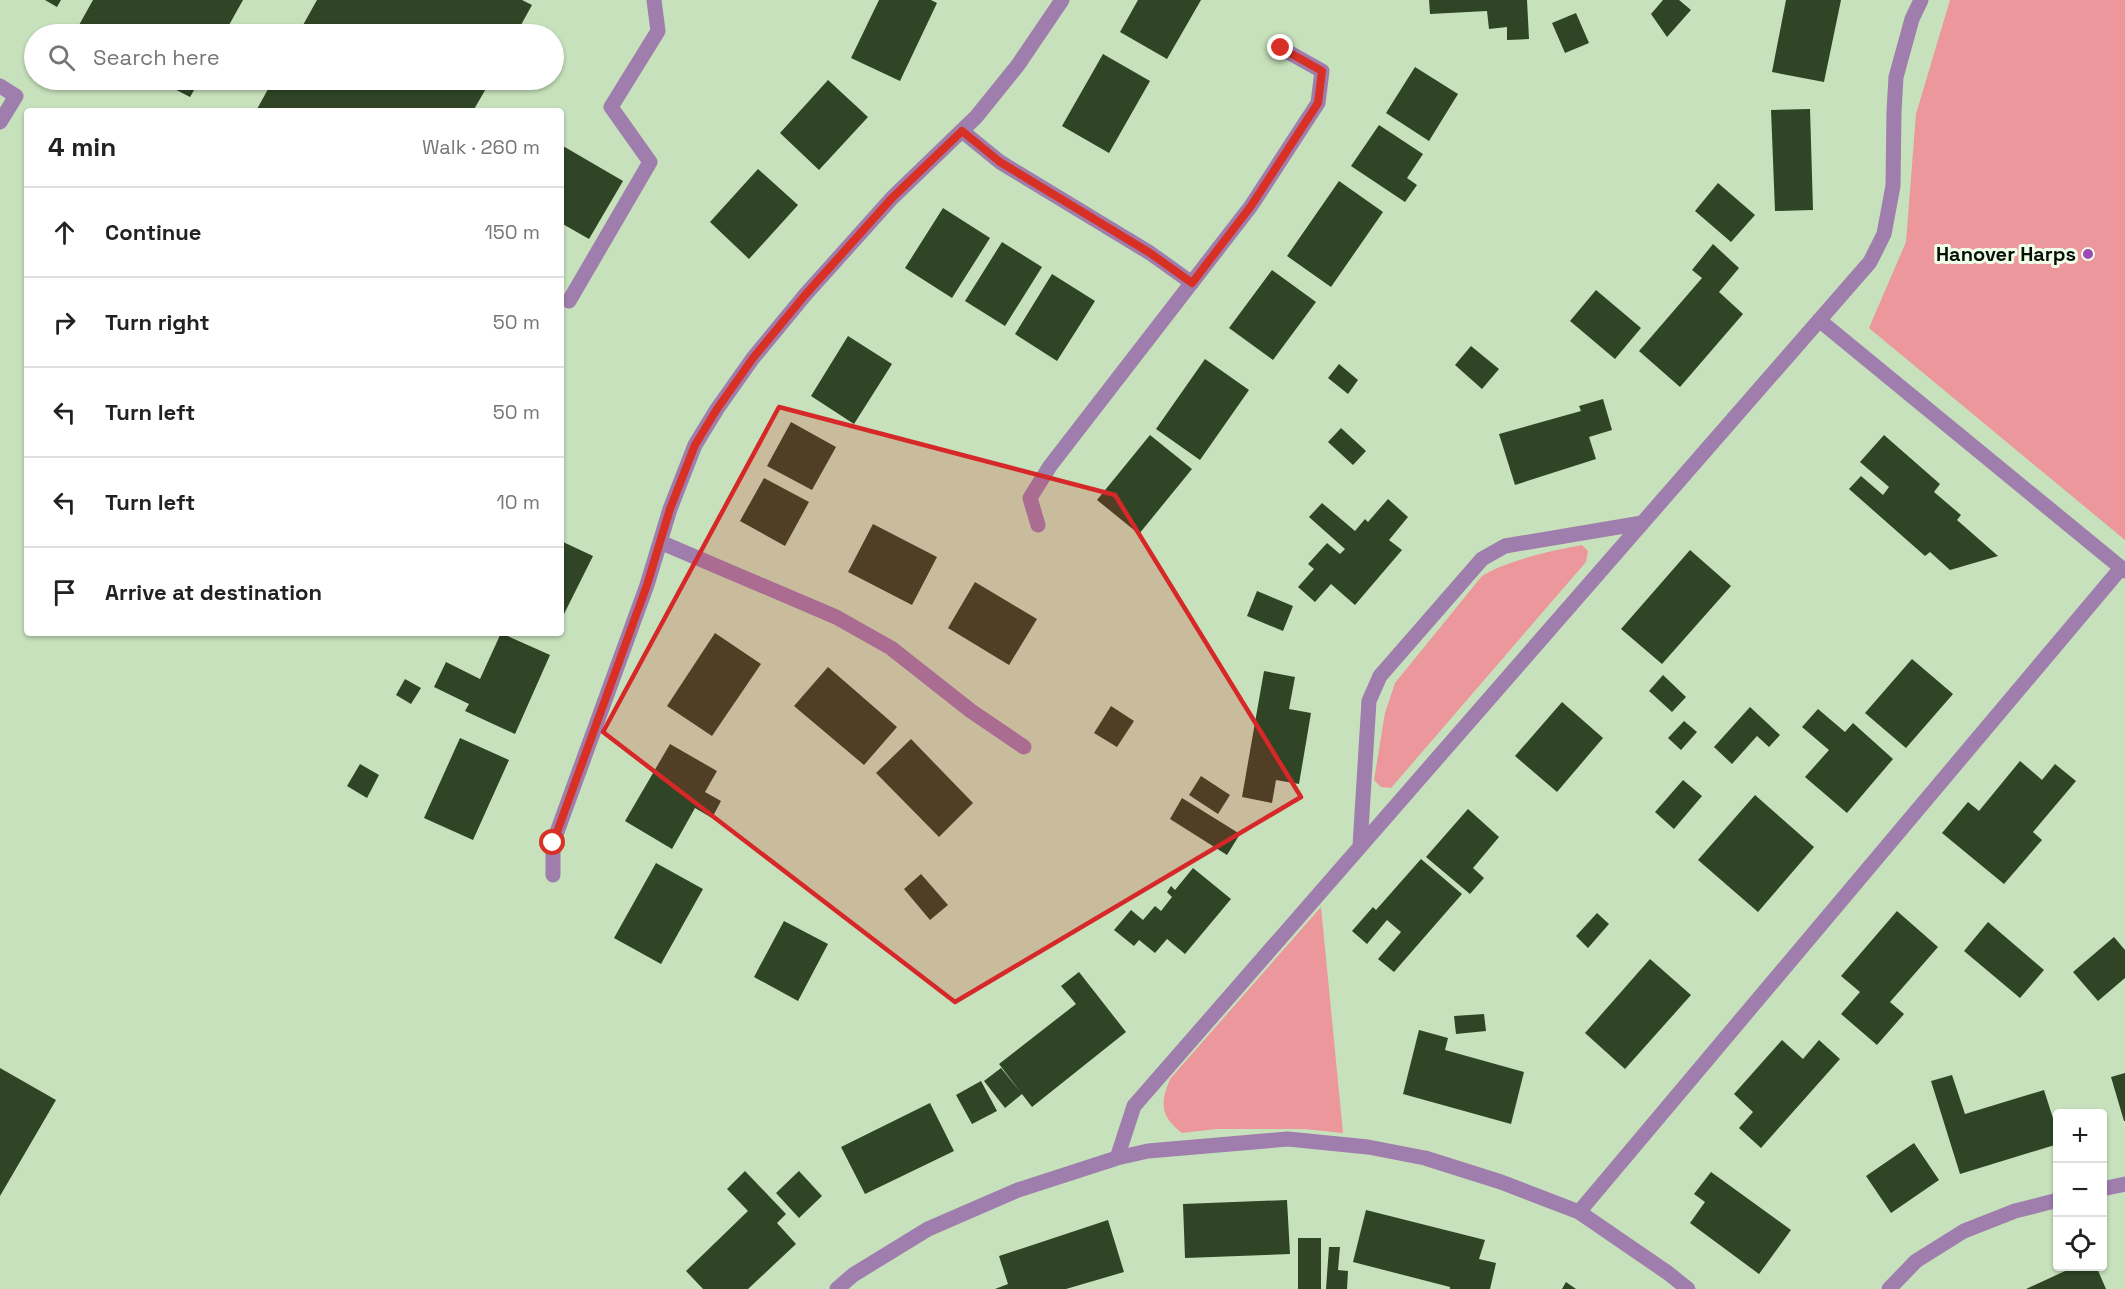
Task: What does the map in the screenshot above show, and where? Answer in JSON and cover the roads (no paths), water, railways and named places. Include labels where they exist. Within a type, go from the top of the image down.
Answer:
[{"type":"street","points":[[569,301],[650,162],[611,108],[658,31],[654,0]]},
{"type":"street","points":[[553,875],[553,843],[647,585],[670,509],[695,445],[753,358],[805,295],[892,198],[976,117],[1018,65],[1062,0]]},
{"type":"street","points":[[1117,1158],[1134,1106],[1870,262],[1884,234],[1893,186],[1893,111],[1896,77],[1912,19],[1921,0]]},
{"type":"street","points":[[1038,525],[1030,498],[1050,466],[1251,206],[1318,103],[1322,71],[1281,48]]},
{"type":"street","points":[[0,86],[16,96],[0,122]]},
{"type":"street","points":[[962,131],[1000,162],[1150,253],[1192,283]]},
{"type":"street","points":[[1579,1212],[2123,570],[1819,320]]},
{"type":"street","points":[[1360,846],[1369,701],[1380,676],[1474,568],[1482,559],[1505,546],[1642,523]]},
{"type":"street","points":[[660,542],[836,617],[891,648],[971,711],[1024,747]]},
{"type":"street","points":[[837,1289],[852,1275],[928,1228],[1018,1190],[1148,1150],[1288,1139],[1368,1147],[1425,1158],[1490,1178],[1579,1212],[1688,1289]]},
{"type":"street","points":[[2107,1188],[2125,1184]]},
{"type":"street","points":[[1889,1289],[1916,1261],[1965,1231],[2015,1211],[2053,1201]]},
{"type":"place","name":"Hanover Harps","points":[[2088,254]]}]
